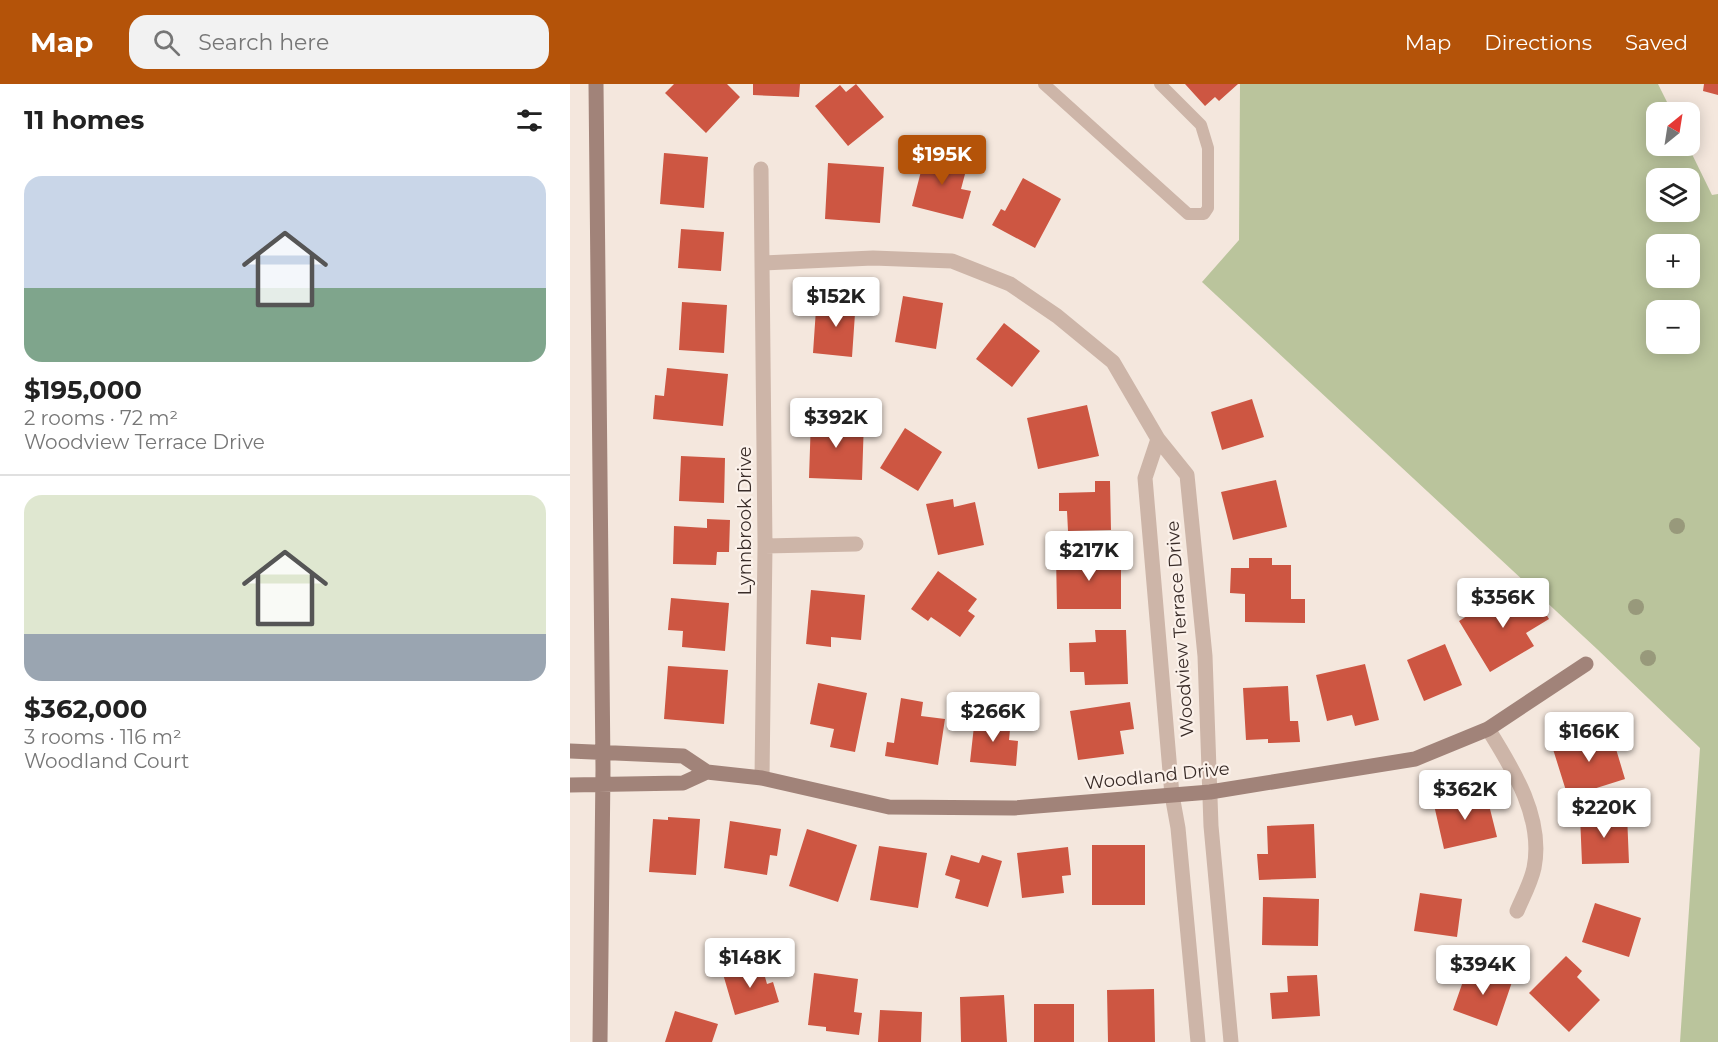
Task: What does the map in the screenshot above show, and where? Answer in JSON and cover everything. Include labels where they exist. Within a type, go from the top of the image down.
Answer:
[{"type":"street","points":[[596,84],[603,752],[600,1042]]},
{"type":"street","name":"Lynnbrook Drive","points":[[761,169],[765,546],[762,778]]},
{"type":"street","name":"Woodview Terrace Drive","points":[[763,263],[873,258],[952,261],[1010,284],[1057,316],[1113,362],[1158,439],[1187,474],[1205,656],[1210,792],[1231,1042]]},
{"type":"street","name":"Woodview Terrace Drive","points":[[1158,439],[1145,478],[1172,795],[1178,828],[1197,1042]]},
{"type":"street","points":[[765,546],[856,544]]},
{"type":"street","name":"Woodland Drive","points":[[570,752],[683,756],[707,772],[762,778],[889,807],[1014,808],[1210,792],[1415,759],[1488,729],[1586,664]]},
{"type":"street","points":[[1488,729],[1517,777],[1536,836],[1534,868],[1517,911]]},
{"type":"street","name":"Woodland Drive","points":[[570,785],[682,783],[707,772]]},
{"type":"lane","points":[[1044,84],[1188,214],[1204,214],[1208,208],[1208,148],[1201,125],[1160,84]]},
{"type":"green space","points":[[1240,84],[1658,84],[1667,102],[1646,102],[1646,156],[1693,156],[1699,168],[1646,168],[1646,222],[1700,222],[1700,170],[1712,195],[1718,194],[1718,1042],[1680,1042],[1700,748],[1597,649],[1202,282],[1239,240]]},
{"type":"building","points":[[674,84],[727,84],[740,97],[706,133],[665,93]]},
{"type":"building","points":[[753,84],[800,84],[799,97],[753,95]]},
{"type":"building","points":[[856,84],[884,117],[848,146],[815,106],[840,85],[846,92]]},
{"type":"building","points":[[1185,84],[1238,84],[1219,101],[1215,97],[1205,106]]},
{"type":"building","points":[[1704,84],[1718,84],[1718,95],[1703,91]]},
{"type":"building","points":[[926,152],[968,163],[961,189],[971,191],[963,219],[912,206]]},
{"type":"building","points":[[664,153],[708,157],[704,208],[660,204]]},
{"type":"building","points":[[828,163],[884,167],[880,223],[825,219]]},
{"type":"building","points":[[1023,178],[1061,199],[1035,248],[992,225],[1001,209],[1005,211]]},
{"type":"building","points":[[681,229],[724,232],[721,271],[678,268]]},
{"type":"building","points":[[903,296],[943,303],[936,349],[895,342]]},
{"type":"building","points":[[831,297],[856,299],[852,357],[813,353],[816,309],[829,311]]},
{"type":"building","points":[[682,302],[727,305],[724,353],[679,350]]},
{"type":"building","points":[[1004,323],[1040,351],[1012,387],[976,359]]},
{"type":"building","points":[[667,368],[728,374],[723,426],[653,419],[655,395],[664,396]]},
{"type":"building","points":[[1252,399],[1264,437],[1222,450],[1211,412]]},
{"type":"building","points":[[1087,405],[1099,456],[1038,469],[1027,418]]},
{"type":"building","points":[[811,418],[864,420],[862,480],[809,478]]},
{"type":"building","points":[[905,428],[942,452],[918,491],[880,468]]},
{"type":"building","points":[[681,456],[725,458],[724,503],[679,501]]},
{"type":"building","points":[[1276,480],[1287,527],[1233,540],[1221,492]]},
{"type":"building","points":[[1095,481],[1110,481],[1111,530],[1068,531],[1067,511],[1059,511],[1059,493],[1095,492]]},
{"type":"building","points":[[953,499],[954,507],[975,502],[984,545],[938,555],[926,504]]},
{"type":"building","points":[[707,519],[730,520],[729,552],[717,552],[716,565],[673,564],[674,526],[707,528]]},
{"type":"building","points":[[1056,555],[1121,555],[1121,609],[1057,609]]},
{"type":"building","points":[[1249,558],[1272,558],[1272,565],[1291,565],[1291,599],[1305,599],[1305,623],[1245,622],[1245,594],[1230,593],[1231,568],[1249,568]]},
{"type":"building","points":[[938,571],[977,599],[968,611],[975,616],[960,637],[931,617],[928,621],[911,609]]},
{"type":"building","points":[[811,590],[865,595],[861,640],[831,637],[831,647],[806,644]]},
{"type":"building","points":[[1504,593],[1513,608],[1534,595],[1549,619],[1526,633],[1534,646],[1490,672],[1459,621]]},
{"type":"building","points":[[671,598],[729,603],[725,651],[682,647],[683,631],[668,630]]},
{"type":"building","points":[[1095,630],[1126,630],[1128,684],[1085,685],[1084,672],[1070,672],[1069,643],[1096,642]]},
{"type":"building","points":[[1445,644],[1462,685],[1424,701],[1407,660]]},
{"type":"building","points":[[1365,664],[1379,720],[1355,726],[1352,715],[1327,721],[1316,675]]},
{"type":"building","points":[[668,666],[728,670],[724,724],[664,719]]},
{"type":"building","points":[[818,683],[867,693],[855,752],[830,747],[834,729],[810,724]]},
{"type":"building","points":[[1288,686],[1290,721],[1298,721],[1300,742],[1268,743],[1268,739],[1246,740],[1243,688]]},
{"type":"building","points":[[901,698],[923,702],[921,716],[945,719],[938,765],[885,756],[887,742],[894,743]]},
{"type":"building","points":[[1130,702],[1134,729],[1120,731],[1124,754],[1078,760],[1070,711]]},
{"type":"building","points":[[975,717],[1011,720],[1009,740],[1018,741],[1016,766],[970,762]]},
{"type":"building","points":[[1610,729],[1625,779],[1568,797],[1552,746]]},
{"type":"building","points":[[1486,793],[1497,837],[1444,849],[1434,805]]},
{"type":"building","points":[[1627,814],[1629,863],[1582,864],[1580,815]]},
{"type":"building","points":[[668,817],[700,819],[696,875],[649,872],[653,819],[668,820]]},
{"type":"building","points":[[730,821],[781,829],[777,856],[770,855],[767,875],[724,868]]},
{"type":"building","points":[[1314,824],[1316,878],[1259,880],[1257,854],[1268,854],[1267,826]]},
{"type":"building","points":[[807,829],[857,845],[838,902],[789,886]]},
{"type":"building","points":[[1092,845],[1145,845],[1145,905],[1092,905]]},
{"type":"building","points":[[879,846],[927,853],[918,908],[870,900]]},
{"type":"building","points":[[1068,847],[1071,875],[1062,876],[1064,893],[1022,898],[1017,853]]},
{"type":"building","points":[[951,855],[979,863],[982,855],[1002,861],[988,907],[955,898],[960,880],[945,875]]},
{"type":"building","points":[[1420,893],[1462,899],[1457,937],[1414,931]]},
{"type":"building","points":[[1263,897],[1319,899],[1318,946],[1262,945]]},
{"type":"building","points":[[1595,903],[1641,918],[1629,957],[1582,942]]},
{"type":"building","points":[[1566,956],[1582,971],[1577,977],[1600,1000],[1569,1032],[1529,993]]},
{"type":"building","points":[[761,963],[767,984],[773,982],[779,1002],[735,1015],[723,974]]},
{"type":"building","points":[[1468,967],[1512,982],[1497,1026],[1453,1010]]},
{"type":"building","points":[[814,973],[858,979],[854,1012],[862,1013],[859,1035],[826,1031],[826,1027],[808,1025]]},
{"type":"building","points":[[1317,975],[1320,1016],[1272,1019],[1270,993],[1288,992],[1287,976]]},
{"type":"building","points":[[1154,989],[1155,1042],[1108,1042],[1107,990]]},
{"type":"building","points":[[1004,995],[1007,1042],[961,1042],[960,997]]},
{"type":"building","points":[[1034,1004],[1074,1004],[1074,1042],[1034,1042]]},
{"type":"building","points":[[880,1010],[922,1012],[921,1042],[878,1042]]},
{"type":"building","points":[[675,1011],[718,1024],[712,1042],[665,1042]]}]
